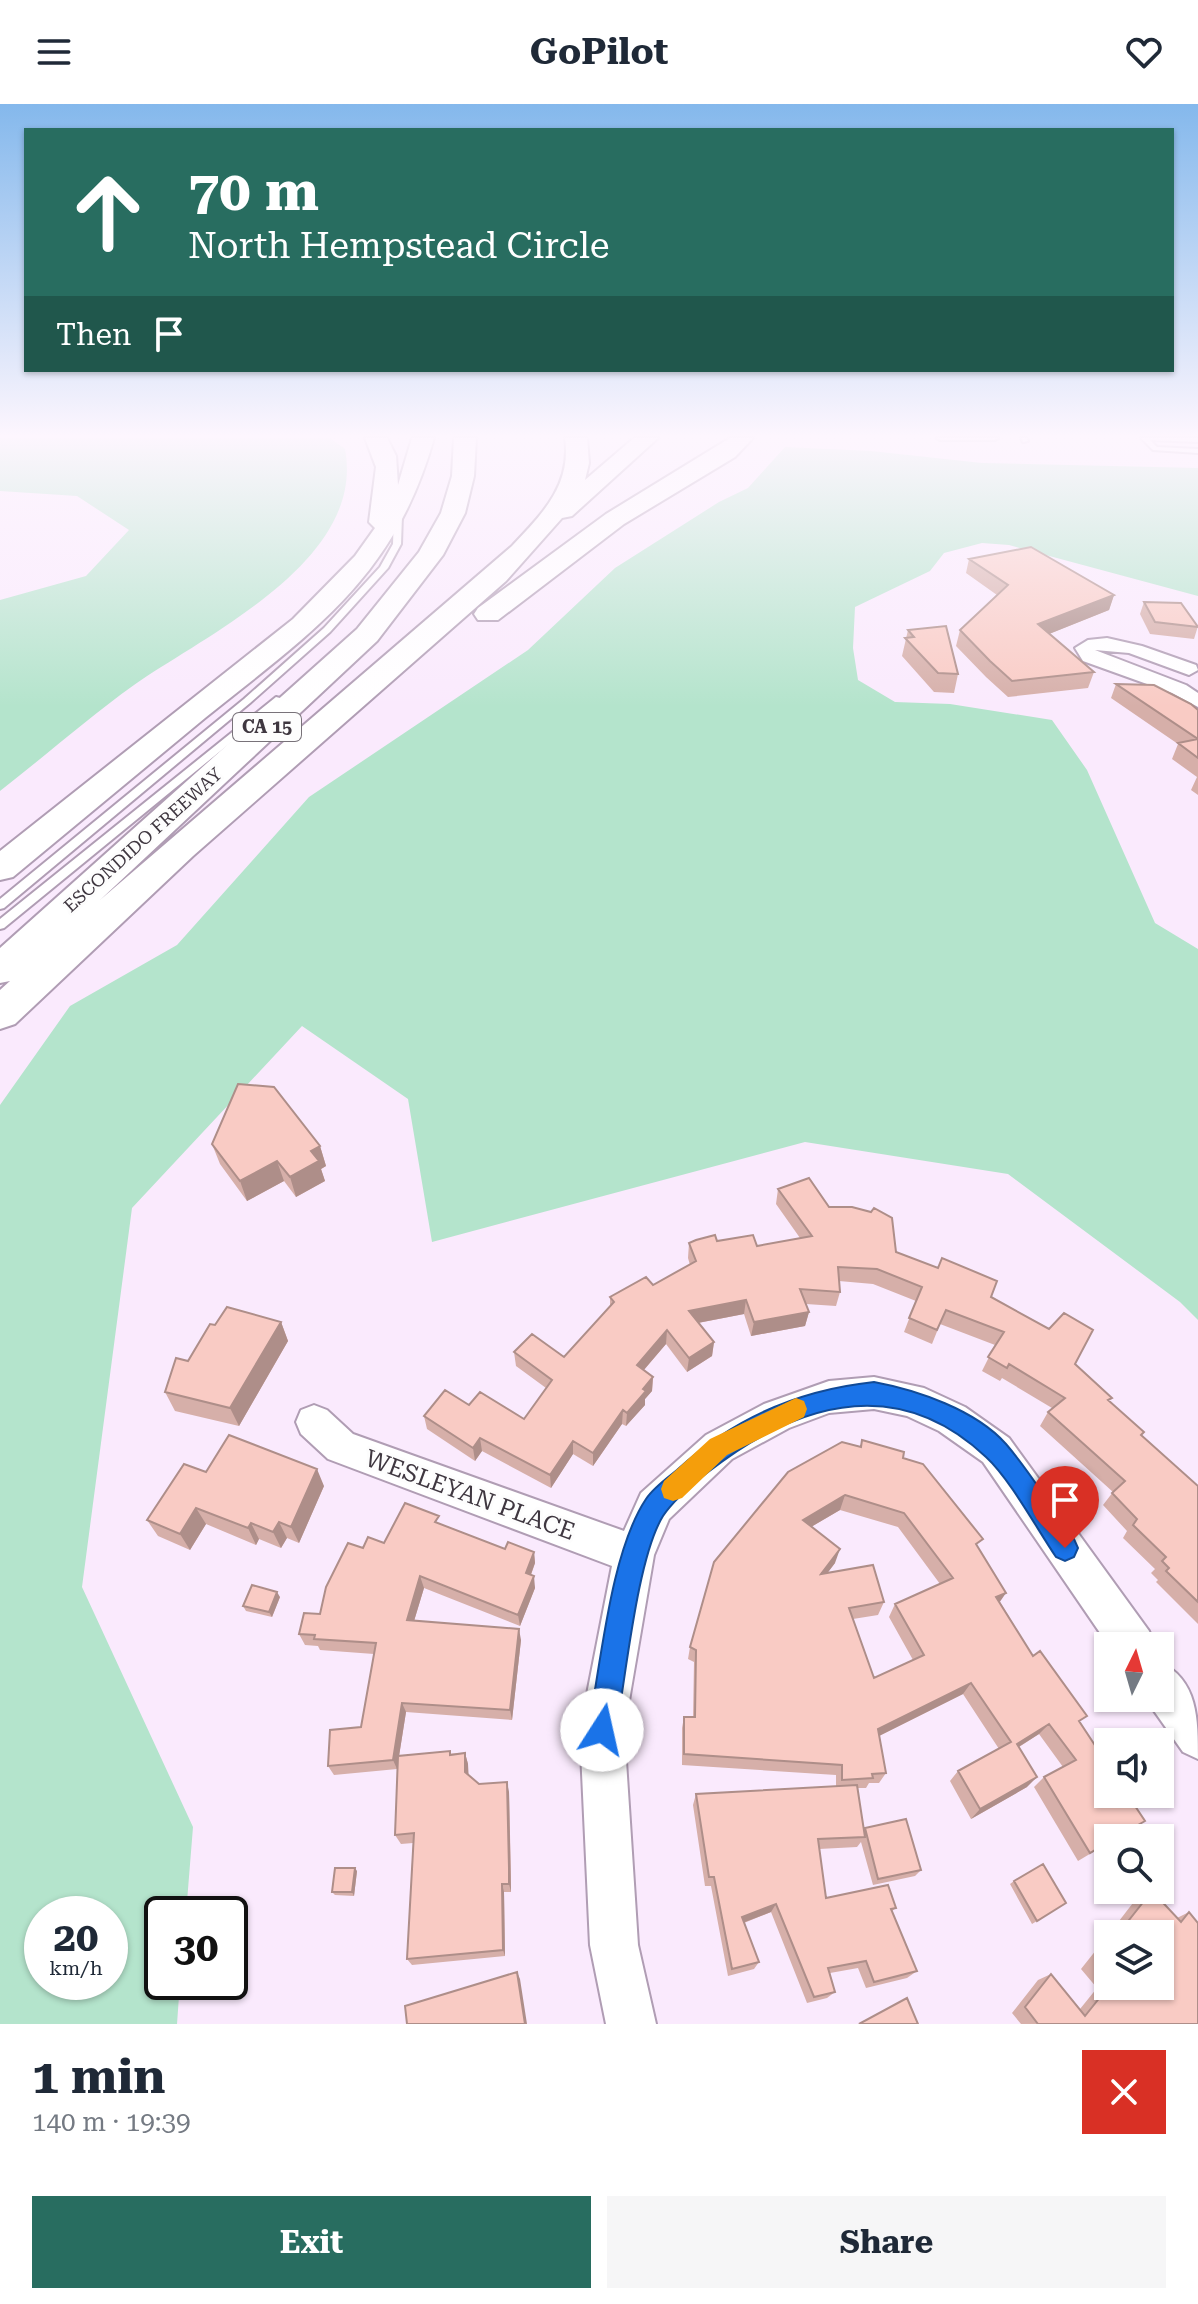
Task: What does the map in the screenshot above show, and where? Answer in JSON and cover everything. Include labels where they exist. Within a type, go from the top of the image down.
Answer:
[{"type":"highway","name":"CA 15","points":[[0,869],[333,599],[378,544],[383,528]]},
{"type":"highway","name":"ESCONDIDO FREEWAY","points":[[0,970],[367,635],[430,555],[445,528]]},
{"type":"highway","points":[[0,1014],[123,897],[454,613],[542,528]]},
{"type":"highway","points":[[248,790],[303,755],[603,528]]},
{"type":"street","points":[[1193,668],[1107,642],[1092,642],[1084,648],[1090,657],[1179,689],[1198,701]]},
{"type":"street","points":[[1179,689],[1177,677],[1193,668]]},
{"type":"street","points":[[631,2024],[614,1945],[602,1730],[634,1554],[655,1506],[719,1447],[777,1416],[829,1397],[874,1393],[911,1400],[952,1419],[996,1450],[1124,1632]]},
{"type":"street","name":"WESLEYAN PLACE","points":[[314,1422],[341,1447],[634,1554]]},
{"type":"street","points":[[1174,1703],[1198,1737]]},
{"type":"lane","points":[[0,905],[247,701],[327,630],[384,568],[397,544],[394,528]]},
{"type":"lane","points":[[0,925],[270,708],[351,635],[380,604],[401,594]]},
{"type":"green space","points":[[125,528],[329,528],[307,559],[276,589],[239,617],[134,685],[0,791],[0,600],[86,576],[129,530]]},
{"type":"green space","points":[[679,528],[1198,528],[1198,596],[1009,545],[982,543],[944,553],[930,571],[855,607],[853,648],[858,680],[895,702],[950,704],[1052,720],[1087,770],[1155,923],[1198,949],[1198,1320],[1180,1302],[1008,1174],[805,1142],[432,1242],[408,1099],[302,1026],[132,1208],[82,1587],[193,1827],[187,1896],[144,1896],[144,2000],[179,2000],[177,2024],[0,2024],[0,1105],[70,1006],[177,945],[309,797],[528,650],[615,568]]},
{"type":"building","points":[[1031,547],[1114,595],[1038,624],[1094,672],[1012,681],[960,630],[1008,585],[969,559]]},
{"type":"building","points":[[1144,602],[1181,603],[1198,627],[1155,622]]},
{"type":"building","points":[[946,626],[958,674],[938,673],[905,638],[914,637],[908,630]]},
{"type":"building","points":[[1116,684],[1154,685],[1191,704],[1198,710],[1198,739]]},
{"type":"building","points":[[1198,739],[1198,758],[1178,743]]},
{"type":"building","points":[[238,1084],[274,1087],[320,1146],[311,1151],[319,1161],[290,1177],[277,1161],[240,1181],[212,1144]]},
{"type":"building","points":[[809,1178],[829,1207],[852,1207],[871,1212],[874,1208],[892,1218],[896,1252],[938,1268],[942,1258],[997,1281],[991,1297],[1049,1329],[1064,1313],[1093,1330],[1075,1364],[1112,1398],[1108,1400],[1144,1432],[1141,1435],[1198,1486],[1198,1602],[1166,1571],[1169,1568],[1162,1561],[1166,1557],[1133,1525],[1137,1519],[1112,1493],[1125,1481],[1048,1412],[1065,1398],[1009,1364],[1007,1368],[988,1357],[1004,1332],[946,1310],[937,1330],[909,1318],[922,1287],[877,1269],[838,1267],[840,1292],[800,1289],[809,1312],[754,1322],[746,1300],[689,1311],[714,1342],[689,1358],[667,1330],[637,1365],[653,1377],[643,1389],[646,1391],[627,1413],[623,1410],[593,1453],[573,1441],[550,1475],[480,1438],[473,1448],[424,1416],[445,1390],[469,1405],[480,1392],[524,1419],[552,1380],[514,1352],[532,1334],[564,1357],[614,1302],[610,1297],[646,1277],[653,1285],[696,1261],[689,1243],[696,1240],[715,1235],[717,1241],[753,1235],[757,1246],[812,1236],[778,1189]]},
{"type":"building","points":[[227,1307],[281,1322],[230,1408],[165,1392],[176,1358],[188,1361],[210,1324],[215,1325]]},
{"type":"building","points":[[229,1435],[317,1469],[291,1527],[279,1522],[273,1532],[251,1523],[248,1528],[196,1508],[180,1534],[147,1520],[184,1464],[206,1472]]},
{"type":"building","points":[[862,1440],[904,1452],[903,1458],[923,1464],[983,1539],[976,1544],[1006,1593],[996,1597],[1033,1656],[1040,1651],[1087,1716],[1079,1721],[1094,1744],[1094,1808],[1136,1808],[1145,1821],[1140,1824],[1094,1824],[1094,1851],[1090,1853],[1044,1777],[1076,1760],[1049,1724],[1017,1744],[1037,1777],[980,1809],[958,1771],[1011,1742],[971,1683],[878,1729],[886,1773],[872,1774],[873,1778],[842,1780],[842,1765],[684,1754],[684,1717],[695,1717],[696,1650],[690,1647],[714,1562],[788,1472],[842,1442],[861,1447]],"holes":[[[845,1495],[904,1513],[953,1578],[895,1604],[924,1655],[874,1678],[849,1608],[884,1602],[873,1565],[821,1574],[840,1549],[803,1520]]]},
{"type":"building","points":[[405,1503],[439,1516],[435,1522],[505,1549],[508,1542],[534,1552],[526,1573],[534,1576],[518,1615],[420,1576],[407,1620],[519,1629],[510,1710],[402,1703],[393,1760],[328,1766],[330,1730],[361,1727],[376,1643],[314,1639],[315,1635],[299,1634],[304,1613],[320,1614],[326,1587],[348,1543],[363,1548],[368,1537],[384,1543]]},
{"type":"building","points":[[252,1585],[277,1592],[269,1612],[243,1606]]},
{"type":"building","points":[[450,1751],[450,1755],[465,1753],[465,1772],[479,1784],[507,1782],[509,1884],[502,1884],[503,1950],[407,1959],[414,1833],[395,1835],[398,1756]]},
{"type":"building","points":[[857,1785],[865,1837],[818,1839],[826,1898],[888,1885],[896,1908],[891,1909],[917,1971],[874,1982],[866,1961],[828,1968],[835,1992],[814,1997],[776,1904],[742,1917],[759,1962],[732,1969],[714,1877],[709,1877],[696,1794]]},
{"type":"building","points":[[906,1819],[921,1870],[878,1879],[865,1828]]},
{"type":"building","points":[[1043,1864],[1066,1903],[1037,1921],[1014,1881]]},
{"type":"building","points":[[335,1868],[355,1868],[352,1892],[332,1892]]},
{"type":"building","points":[[1142,1904],[1164,1904],[1181,1922],[1189,1912],[1198,1923],[1198,2024],[1038,2024],[1025,2007],[1051,1974],[1085,2016],[1098,2000],[1174,2000],[1174,1920],[1129,1920]]},
{"type":"building","points":[[517,1972],[525,2024],[407,2024],[405,2006]]},
{"type":"building","points":[[907,1998],[918,2024],[859,2024]]},
{"type":"slow traffic","points":[[673,1489],[719,1447],[796,1409]]},
{"type":"route","points":[[602,1730],[634,1554],[655,1506],[719,1447],[777,1416],[829,1397],[874,1393],[911,1400],[931,1409],[952,1419],[996,1450],[1065,1548]]}]
